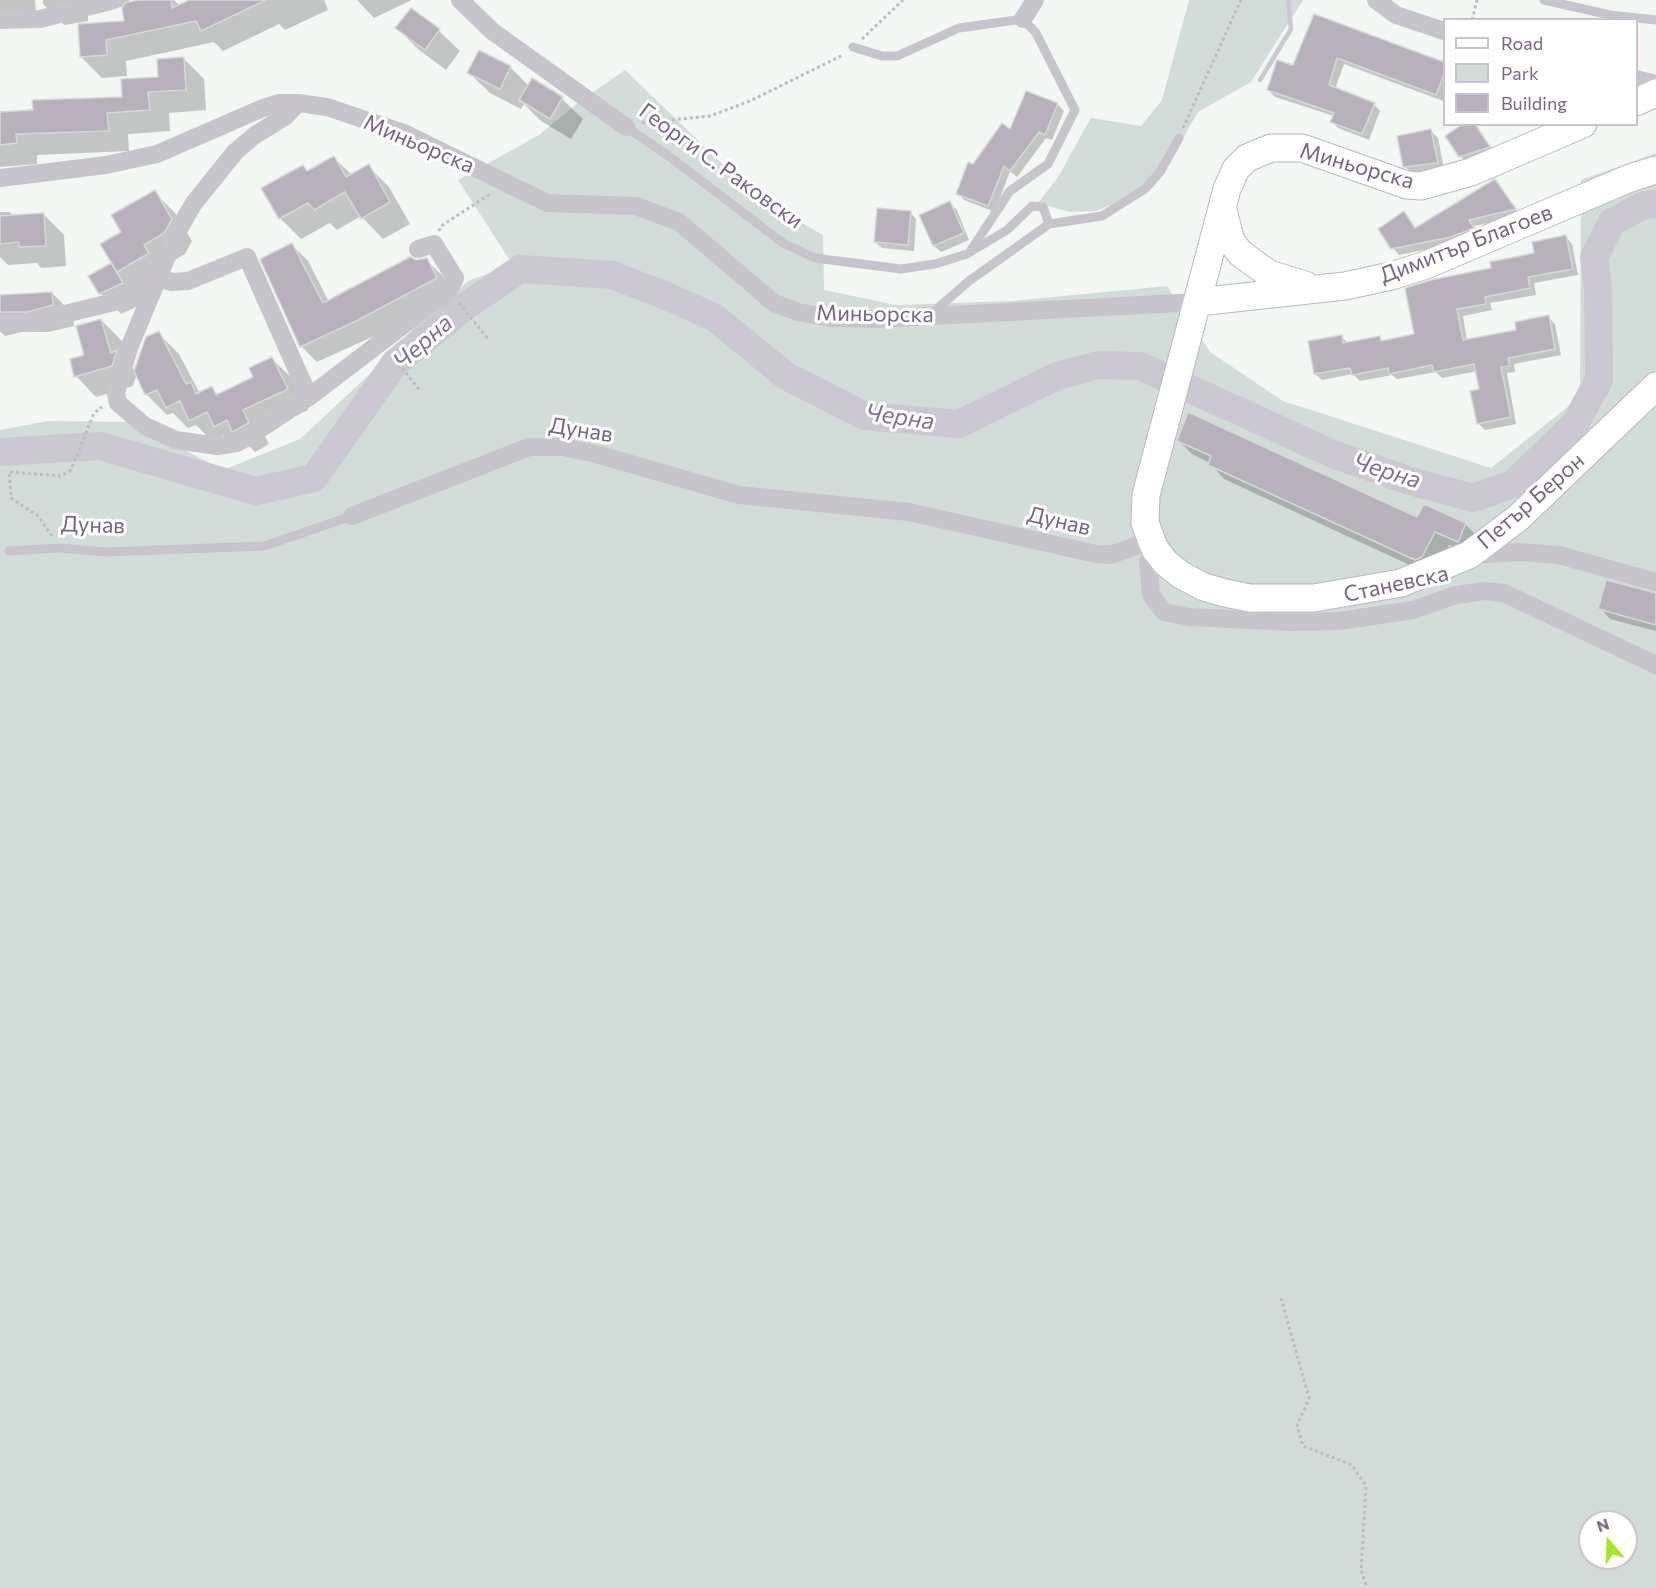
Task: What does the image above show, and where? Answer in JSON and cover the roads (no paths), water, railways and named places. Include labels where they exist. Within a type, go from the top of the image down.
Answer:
[{"type":"main road","points":[[1638,101],[1656,93]]},
{"type":"main road","name":"Миньорска","points":[[1198,302],[1236,169],[1247,158],[1271,148],[1302,148],[1407,185],[1421,186],[1471,172],[1578,126]]},
{"type":"main road","name":"Димитър Благоев","points":[[1198,302],[1366,282],[1426,265],[1630,178],[1656,170]]},
{"type":"main road","points":[[1223,209],[1231,241],[1254,265],[1281,279],[1321,289]]},
{"type":"main road","points":[[1152,542],[1145,523],[1146,495],[1198,302]]},
{"type":"main road","name":"Петър Берон","points":[[1152,542],[1182,575],[1204,587],[1250,598],[1340,596],[1401,584],[1469,555],[1518,518],[1656,386]]},
{"type":"street","points":[[0,20],[40,19],[114,0]]},
{"type":"street","name":"Георги С. Раковски","points":[[460,0],[492,31],[626,127]]},
{"type":"street","points":[[1023,19],[1035,0]]},
{"type":"street","points":[[1376,0],[1396,15],[1443,31]]},
{"type":"street","points":[[1638,80],[1656,84]]},
{"type":"street","name":"Миньорска","points":[[0,178],[106,165],[157,154],[263,108],[280,103],[298,103],[327,107],[404,133],[463,160],[516,190],[547,203],[636,206],[679,222],[774,303],[798,312],[831,318],[929,316],[1198,302]]},
{"type":"street","points":[[298,103],[286,116],[255,135],[235,152],[194,203],[177,232],[129,348],[116,393],[118,403],[145,426],[176,440],[217,446],[237,443],[268,426],[309,397],[449,290],[454,278],[426,246]]},
{"type":"street","points":[[0,323],[28,323],[118,301],[139,288],[166,257]]},
{"type":"street","points":[[157,278],[172,282],[188,281],[247,257],[309,397]]},
{"type":"street","name":"Дунав","points":[[352,516],[529,447],[563,447],[597,454],[739,495],[909,512],[1096,554],[1110,555],[1152,542]]},
{"type":"street","name":"Станевска","points":[[1152,542],[1148,561],[1151,595],[1164,612],[1189,617],[1292,622],[1339,621],[1413,610],[1456,595],[1485,591],[1504,593],[1656,665]]},
{"type":"street","points":[[1469,555],[1520,552],[1559,555],[1656,582]]},
{"type":"lane","points":[[1544,0],[1610,15],[1638,18]]},
{"type":"lane","points":[[1638,18],[1656,20]]},
{"type":"lane","points":[[853,47],[882,56],[897,56],[959,28],[1023,19],[1036,33],[1075,110],[1048,164],[1010,191],[967,254]]},
{"type":"lane","name":"Георги С. Раковски","points":[[626,127],[670,156],[783,243],[815,258],[901,269],[935,264],[967,254],[1007,230],[1032,206],[1043,207],[1050,224]]},
{"type":"lane","points":[[929,316],[969,281],[1050,224],[1102,216],[1144,189],[1160,172],[1179,138]]},
{"type":"lane","name":"Дунав","points":[[9,551],[60,548],[105,552],[264,546],[352,516]]},
{"type":"waterway","points":[[1260,80],[1291,29],[1288,0]]},
{"type":"waterway","name":"Черна","points":[[0,452],[100,446],[256,491],[314,478],[395,363],[463,308],[520,269],[612,275],[664,295],[714,317],[786,376],[865,416],[959,424],[1057,376],[1098,365],[1140,366],[1335,455],[1410,481],[1473,498],[1513,484],[1575,424],[1599,380],[1598,288],[1594,257],[1612,222],[1644,205],[1656,204]]}]
